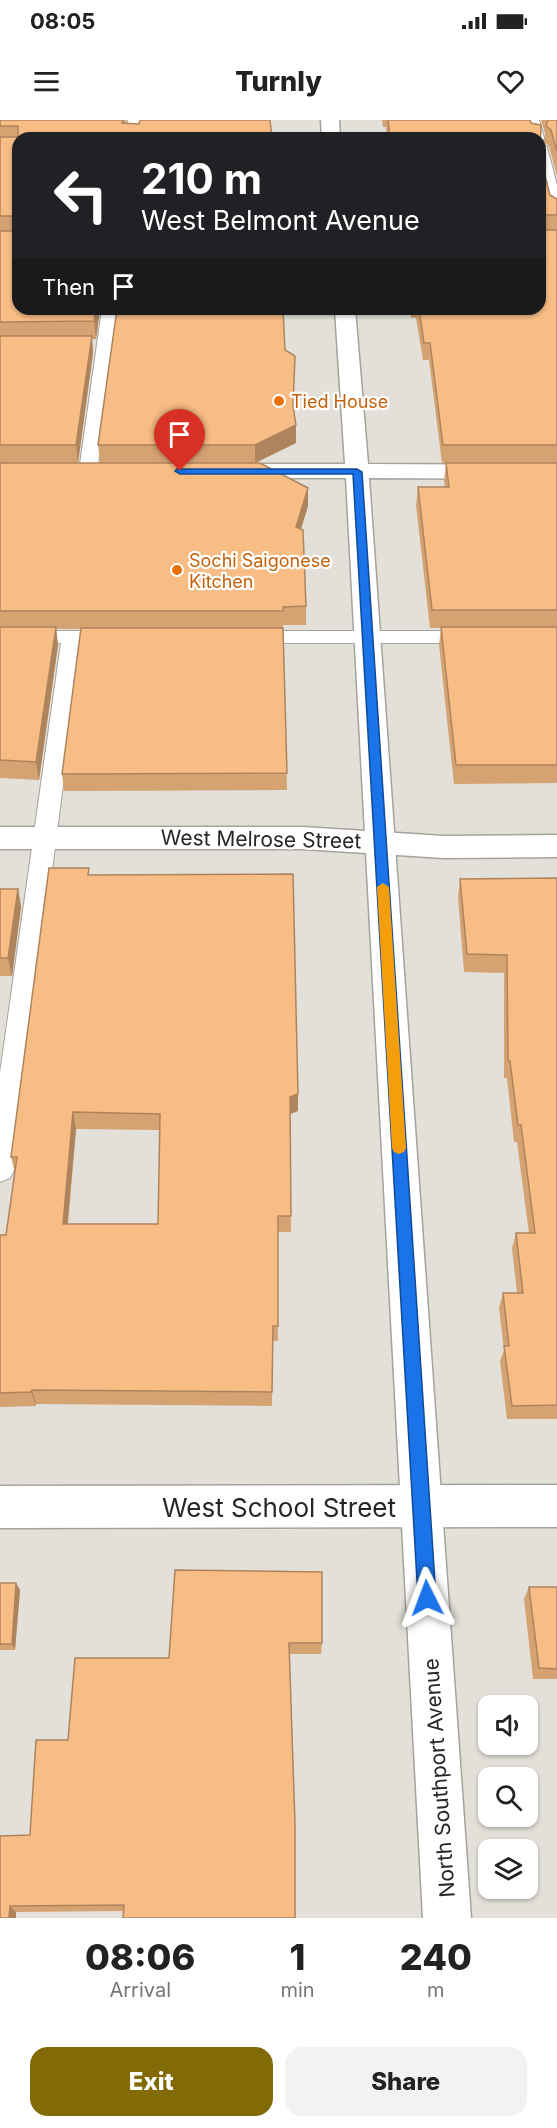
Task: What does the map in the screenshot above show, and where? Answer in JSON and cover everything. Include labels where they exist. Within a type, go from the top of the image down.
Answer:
[{"type":"street","name":"North Southport Avenue","points":[[345,315],[368,637],[447,1918]]},
{"type":"street","points":[[203,471],[557,472]]},
{"type":"street","name":"West Melrose Street","points":[[0,838],[296,837],[444,847],[557,846]]},
{"type":"street","name":"West School Street","points":[[0,1507],[557,1506]]},
{"type":"lane","points":[[546,168],[557,211]]},
{"type":"lane","points":[[88,471],[99,346],[108,315]]},
{"type":"lane","points":[[0,637],[130,637]]},
{"type":"lane","points":[[0,1170],[4,1114],[72,637]]},
{"type":"lane","points":[[233,637],[490,637]]},
{"type":"building","points":[[0,120],[123,120],[122,123],[139,124],[140,120],[270,120],[271,132],[18,132],[18,126],[0,126]]},
{"type":"building","points":[[388,120],[530,120],[531,123],[541,125],[541,132],[389,132]]},
{"type":"building","points":[[548,120],[557,120],[557,151],[551,130],[546,126]]},
{"type":"building","points":[[0,137],[12,137],[12,216],[0,216]]},
{"type":"building","points":[[546,180],[550,195],[557,199],[557,215],[546,215]]},
{"type":"building","points":[[546,230],[557,230],[557,445],[443,445],[430,343],[424,343],[420,315],[546,315]]},
{"type":"building","points":[[0,231],[12,231],[12,315],[95,315],[94,321],[0,322]]},
{"type":"building","points":[[116,315],[283,315],[285,350],[295,356],[293,406],[296,425],[255,445],[98,445]]},
{"type":"building","points":[[0,336],[92,336],[76,445],[0,445]]},
{"type":"building","points":[[0,463],[260,463],[308,488],[296,527],[303,530],[306,606],[283,607],[283,611],[0,611]]},
{"type":"building","points":[[446,463],[557,463],[557,610],[432,610],[418,487],[449,487]]},
{"type":"building","points":[[0,627],[56,627],[36,762],[0,760]]},
{"type":"building","points":[[441,627],[557,627],[557,765],[456,765]]},
{"type":"building","points":[[81,628],[283,628],[287,773],[62,774]]},
{"type":"building","points":[[49,868],[89,868],[88,875],[293,874],[298,1094],[290,1097],[291,1216],[278,1216],[278,1326],[273,1326],[272,1392],[32,1390],[31,1392],[0,1393],[0,1235],[6,1235],[17,1157],[11,1157]],"holes":[[[73,1112],[160,1114],[158,1224],[63,1224]]]},
{"type":"building","points":[[557,878],[557,1405],[512,1406],[504,1346],[509,1346],[503,1293],[523,1293],[516,1233],[535,1233],[521,1125],[518,1125],[510,1061],[508,1061],[507,955],[467,954],[460,879]]},
{"type":"building","points":[[0,889],[18,889],[8,958],[0,958]]},
{"type":"building","points":[[175,1570],[322,1572],[322,1643],[289,1643],[295,1824],[295,1918],[123,1918],[124,1905],[10,1906],[9,1918],[0,1918],[0,1836],[30,1835],[36,1740],[68,1740],[75,1658],[169,1658]]},
{"type":"building","points":[[0,1583],[16,1583],[12,1644],[0,1644]]},
{"type":"building","points":[[529,1587],[557,1587],[557,1669],[539,1668]]},
{"type":"slow traffic","points":[[383,887],[399,1148]]},
{"type":"place","name":"Tied House","points":[[279,401]]},
{"type":"place","name":"Sochi Saigonese Kitchen","points":[[177,570]]},
{"type":"route","points":[[180,471],[357,472],[427,1598]]}]
